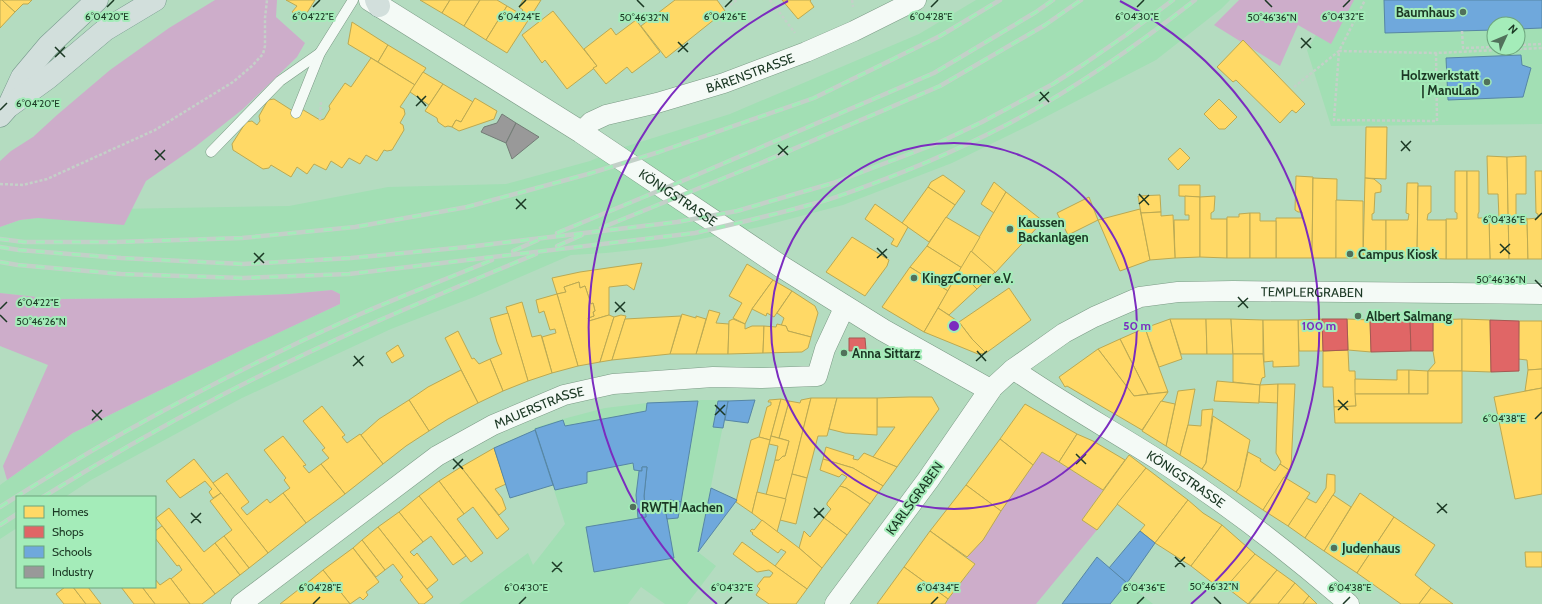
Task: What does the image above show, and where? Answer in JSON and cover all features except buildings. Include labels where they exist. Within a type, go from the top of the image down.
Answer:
[{"type":"main road","points":[[4,112],[22,77],[42,52],[97,0]]},
{"type":"main road","points":[[4,112],[48,78],[105,30],[155,0]]},
{"type":"street","name":"BÄRENSTRASSE","points":[[581,132],[592,122],[606,115],[657,103],[724,83],[806,52],[860,28],[916,0]]},
{"type":"street","name":"KÖNIGSTRASSE","points":[[375,2],[581,132],[782,266],[883,330],[990,390]]},
{"type":"street","name":"TEMPLERGRABEN","points":[[990,390],[1012,370],[1064,333],[1094,317],[1140,297],[1178,292],[1233,291],[1542,294]]},
{"type":"street","name":"MAUERSTRASSE","points":[[241,604],[437,456],[493,425],[564,395],[613,384],[713,376],[760,378],[817,376],[825,349],[845,306]]},
{"type":"street","name":"KÖNIGSTRASSE","points":[[1012,370],[1161,462],[1240,516],[1349,604]]},
{"type":"street","name":"KARLSGRABEN","points":[[836,604],[928,480],[971,415],[990,390]]},
{"type":"lane","points":[[296,113],[320,53],[352,0]]},
{"type":"lane","points":[[211,152],[280,81],[320,53]]},
{"type":"path","points":[[0,184],[23,185],[47,179],[155,130],[233,82],[252,66],[263,54],[265,46],[265,18],[267,0]]},
{"type":"path","points":[[730,5],[736,0]]},
{"type":"path","points":[[770,0],[796,34],[806,52]]},
{"type":"path","points":[[1365,0],[1339,51],[1334,120],[1437,121],[1436,53]]},
{"type":"path","points":[[1462,31],[1463,48],[1486,47]]},
{"type":"path","points":[[1526,45],[1542,44]]},
{"type":"path","points":[[1294,87],[1339,51],[1436,53],[1542,48]]},
{"type":"shaded area","points":[[215,0],[277,0],[276,17],[305,43],[297,57],[243,109],[195,147],[146,181],[124,225],[38,218],[20,220],[0,227],[0,161],[11,151],[33,137],[110,70],[169,28]]},
{"type":"shaded area","points":[[976,0],[1230,0],[1221,9],[1156,60],[1030,125],[952,163],[843,205],[759,227],[662,247],[571,255],[474,297],[391,329],[242,398],[91,480],[67,496],[16,496],[16,529],[0,539],[0,485],[73,433],[250,346],[340,304],[340,294],[332,290],[289,294],[189,298],[55,299],[0,293],[0,227],[20,220],[115,209],[289,206],[388,187],[506,184],[590,161],[621,148],[730,114],[919,34]]},
{"type":"shaded area","points":[[1239,0],[1354,0],[1331,44],[1298,25],[1280,66],[1214,25]]},
{"type":"shaded area","points":[[1337,0],[1542,0],[1542,124],[1331,126],[1307,50]]},
{"type":"shaded area","points":[[332,290],[340,294],[340,304],[250,346],[73,433],[7,480],[3,466],[48,365],[0,346],[0,293],[55,299],[189,298],[289,294]]},
{"type":"shaded area","name":"RWTH Aachen","points":[[728,400],[698,552],[716,566],[687,604],[665,604],[641,587],[628,604],[459,604],[528,553],[533,565],[565,524],[534,428],[605,408],[647,403]]},
{"type":"shaded area","points":[[1042,452],[1103,490],[1082,520],[1097,530],[1036,604],[945,604],[975,564],[967,557]]},
{"type":"shaded area","points":[[1127,583],[1153,604],[1110,604]]},
{"type":"railway","points":[[0,239],[24,242],[115,242],[242,238],[355,227],[467,207],[588,174],[659,152],[814,98],[940,36],[1000,0]]},
{"type":"railway","points":[[557,233],[934,73],[1036,12],[1053,0]]},
{"type":"railway","points":[[601,228],[761,163],[940,86],[1045,25],[1081,0]]},
{"type":"railway","points":[[0,247],[19,250],[121,258],[243,264],[351,258],[467,247],[677,222],[737,211],[833,183],[938,143],[982,122],[1053,84],[1126,35],[1173,0]]},
{"type":"railway","points":[[0,262],[18,265],[121,274],[243,278],[349,274],[695,233],[772,215],[829,199],[903,172],[965,145],[1031,112],[1103,67],[1195,0]]},
{"type":"railway","points":[[557,246],[582,235]]},
{"type":"railway","points":[[513,251],[538,240]]},
{"type":"railway","points":[[45,496],[154,432],[260,376],[378,321],[536,254]]},
{"type":"railway","points":[[18,496],[86,454],[219,381],[356,316],[492,260]]},
{"type":"railway","points":[[0,507],[16,497]]},
{"type":"railway","points":[[0,525],[16,515]]},
{"type":"place","name":"Baumhaus","points":[[1463,12]]},
{"type":"place","name":"Holzwerkstatt | ManuLab","points":[[1487,82]]},
{"type":"place","name":"Kaussen Backanlagen","points":[[1010,229]]},
{"type":"place","name":"Campus Kiosk","points":[[1350,254]]},
{"type":"place","name":"KingzCorner e.V.","points":[[914,278]]},
{"type":"place","name":"Albert Salmang","points":[[1358,316]]},
{"type":"place","name":"Anna Sittarz","points":[[844,353]]},
{"type":"place","name":"RWTH Aachen","points":[[633,507]]},
{"type":"place","name":"Judenhaus","points":[[1334,548]]}]
